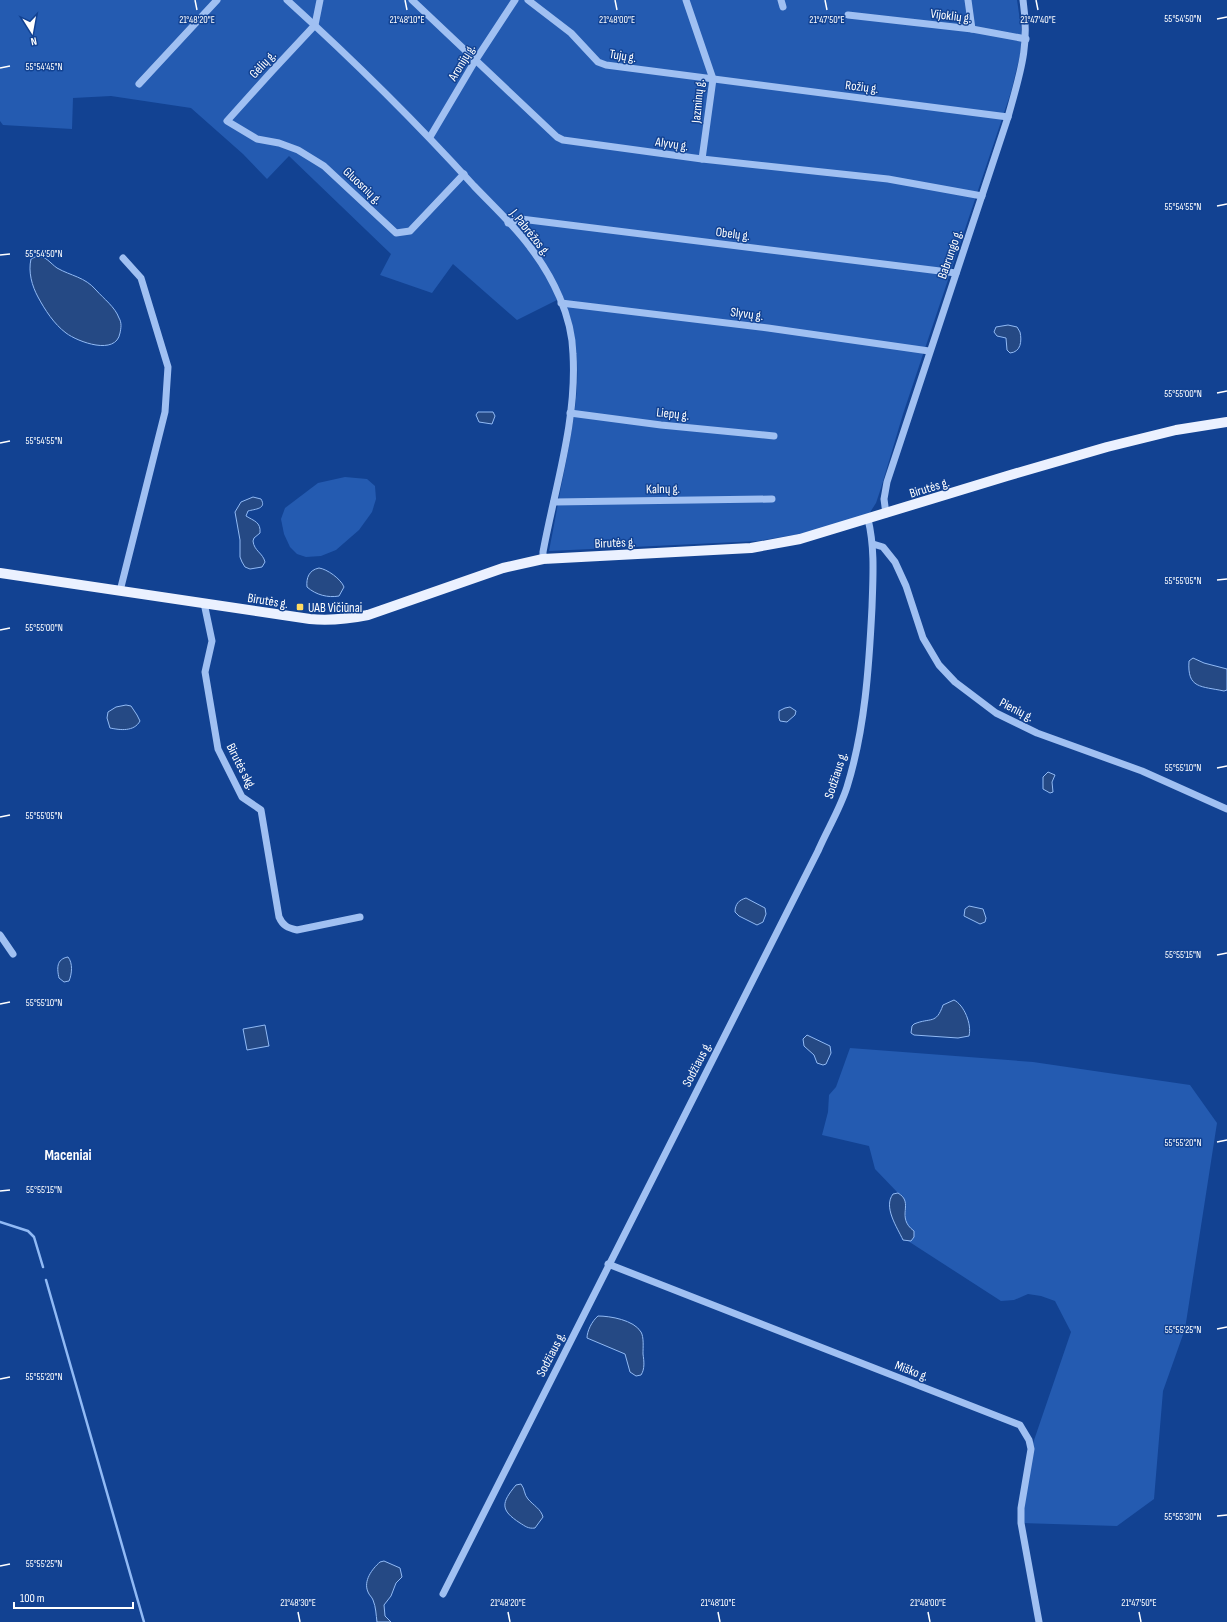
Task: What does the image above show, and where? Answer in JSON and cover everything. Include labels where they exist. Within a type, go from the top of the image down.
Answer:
[{"type":"main road","name":"Birutės g.","points":[[0,573],[310,619],[351,619],[368,615],[503,568],[543,559],[751,548],[800,539],[1107,447],[1176,430],[1227,422]]},
{"type":"street","points":[[139,84],[217,0]]},
{"type":"street","name":"J. Pabrėžos g.","points":[[287,0],[315,25],[430,137],[464,174],[530,247],[549,276],[562,303],[571,337],[573,354],[570,413],[554,502],[544,544],[543,559]]},
{"type":"street","points":[[315,25],[320,0]]},
{"type":"street","name":"Alyvų g.","points":[[412,0],[475,61],[557,137],[563,140],[702,159],[888,179],[982,196]]},
{"type":"street","name":"Aronijų g.","points":[[430,137],[475,61],[515,0]]},
{"type":"street","name":"Tujų g.","points":[[528,0],[570,33],[598,62],[606,65],[713,79]]},
{"type":"street","name":"Jazminų g.","points":[[686,0],[713,79],[702,159]]},
{"type":"street","points":[[968,0],[972,29]]},
{"type":"street","name":"Babrungo g.","points":[[886,514],[884,499],[887,482],[929,351],[1008,117],[1023,65],[1026,39],[1023,0]]},
{"type":"street","name":"Vijoklių g.","points":[[848,15],[972,29],[1026,39]]},
{"type":"street","name":"Gėlių g.","points":[[227,121],[315,25]]},
{"type":"street","name":"Rožių g.","points":[[713,79],[1008,117]]},
{"type":"street","name":"Gluosnių g.","points":[[227,121],[257,139],[279,143],[298,150],[324,166],[396,233],[410,231],[464,174]]},
{"type":"street","name":"Obelų g.","points":[[508,223],[521,219],[956,273]]},
{"type":"street","points":[[120,591],[165,412],[168,367],[141,278],[123,258]]},
{"type":"street","name":"Slyvų g.","points":[[562,303],[761,327],[929,351]]},
{"type":"street","name":"Liepų g.","points":[[570,413],[774,436]]},
{"type":"street","name":"Kalnų g.","points":[[554,502],[772,499]]},
{"type":"street","name":"Sodžiaus g.","points":[[443,1594],[811,863],[846,789],[854,760],[866,687],[870,646],[873,544],[868,519]]},
{"type":"street","name":"Pienių g.","points":[[873,544],[884,547],[895,562],[906,586],[922,638],[939,665],[955,682],[996,713],[1037,733],[1142,771],[1227,809]]},
{"type":"street","name":"Birutės skg.","points":[[204,603],[212,641],[205,672],[218,748],[242,797],[261,810],[279,917],[283,924],[290,929],[297,930],[360,917]]},
{"type":"street","points":[[0,935],[13,954]]},
{"type":"street","name":"Miško g.","points":[[608,1264],[1020,1425],[1029,1440],[1030,1450],[1021,1508],[1021,1523],[1039,1622]]},
{"type":"shaded area","points":[[0,0],[1017,0],[1022,34],[1020,55],[1011,92],[903,414],[876,503],[869,514],[806,533],[758,541],[549,551],[570,441],[576,400],[577,359],[575,338],[563,297],[517,320],[453,264],[432,293],[380,275],[391,254],[289,156],[267,179],[243,154],[191,108],[111,96],[73,98],[72,129],[3,125],[0,121]]},
{"type":"shaded area","points":[[37,256],[43,257],[62,271],[87,282],[109,303],[115,310],[121,322],[120,333],[117,340],[112,344],[104,345],[87,343],[72,337],[58,325],[44,307],[32,284],[30,274],[31,259]]},
{"type":"shaded area","points":[[1008,325],[1017,327],[1021,335],[1019,348],[1010,353],[1007,350],[1006,338],[997,336],[994,332],[996,327]]},
{"type":"shaded area","points":[[478,412],[493,412],[495,416],[492,424],[479,422],[476,415]]},
{"type":"shaded area","points":[[345,477],[367,479],[375,486],[376,499],[372,512],[359,530],[336,550],[321,556],[306,557],[297,554],[290,547],[284,534],[281,519],[285,508],[318,483]]},
{"type":"shaded area","points":[[253,497],[261,499],[262,505],[259,508],[248,511],[246,516],[256,522],[259,526],[260,533],[254,538],[253,541],[255,547],[265,562],[262,567],[250,569],[245,567],[240,557],[240,540],[235,512],[241,502]]},
{"type":"shaded area","points":[[319,568],[326,570],[340,581],[344,587],[339,596],[331,597],[322,595],[307,587],[309,575]]},
{"type":"shaded area","points":[[1193,658],[1204,663],[1227,669],[1227,690],[1224,691],[1197,685],[1190,677],[1189,661]]},
{"type":"shaded area","points":[[126,705],[131,706],[140,721],[131,729],[122,730],[110,728],[107,718],[108,712],[116,707]]},
{"type":"shaded area","points":[[790,707],[796,711],[795,715],[787,722],[780,721],[779,711]]},
{"type":"shaded area","points":[[1048,772],[1055,775],[1052,782],[1053,792],[1050,793],[1043,789],[1043,777]]},
{"type":"shaded area","points":[[746,898],[765,908],[766,914],[763,922],[757,925],[739,916],[735,912],[738,903]]},
{"type":"shaded area","points":[[969,906],[983,909],[986,918],[985,922],[980,924],[964,916],[965,909]]},
{"type":"shaded area","points":[[68,957],[70,959],[72,969],[69,981],[64,982],[59,978],[58,965],[61,960]]},
{"type":"shaded area","points":[[954,1000],[958,1002],[964,1010],[970,1031],[969,1036],[958,1038],[914,1035],[911,1033],[912,1026],[914,1024],[935,1018],[943,1005]]},
{"type":"shaded area","points":[[265,1025],[269,1046],[247,1050],[243,1029]]},
{"type":"shaded area","points":[[807,1035],[830,1046],[831,1053],[826,1064],[823,1065],[817,1063],[814,1055],[804,1046],[803,1039]]},
{"type":"shaded area","points":[[850,1048],[1033,1062],[1190,1085],[1217,1123],[1185,1329],[1163,1391],[1154,1499],[1117,1526],[1021,1523],[1031,1449],[1071,1332],[1055,1301],[1041,1296],[1028,1294],[1014,1300],[1001,1301],[908,1241],[911,1241],[914,1231],[907,1225],[906,1222],[906,1205],[903,1196],[898,1193],[875,1169],[869,1146],[822,1135],[828,1112],[829,1095],[836,1087]]},
{"type":"shaded area","points":[[898,1193],[905,1201],[906,1221],[914,1231],[914,1237],[911,1241],[903,1240],[890,1211],[890,1199],[893,1194]]},
{"type":"shaded area","points":[[598,1316],[615,1318],[633,1324],[641,1332],[643,1339],[644,1365],[641,1375],[636,1376],[630,1372],[625,1354],[587,1338],[590,1326]]},
{"type":"shaded area","points":[[521,1484],[527,1497],[539,1509],[543,1517],[535,1528],[528,1528],[523,1525],[513,1518],[506,1510],[505,1502],[507,1497],[516,1485]]},
{"type":"shaded area","points":[[384,1561],[400,1568],[402,1577],[396,1583],[391,1596],[384,1605],[385,1616],[391,1622],[377,1622],[375,1605],[368,1592],[367,1580],[374,1568],[380,1562]]},
{"type":"waterway","points":[[0,1222],[28,1231],[34,1237],[43,1267]]},
{"type":"waterway","points":[[46,1280],[144,1622]]},
{"type":"place","name":"UAB Vičiūnai","points":[[300,607]]},
{"type":"district","name":"Maceniai","points":[[68,1155]]}]
